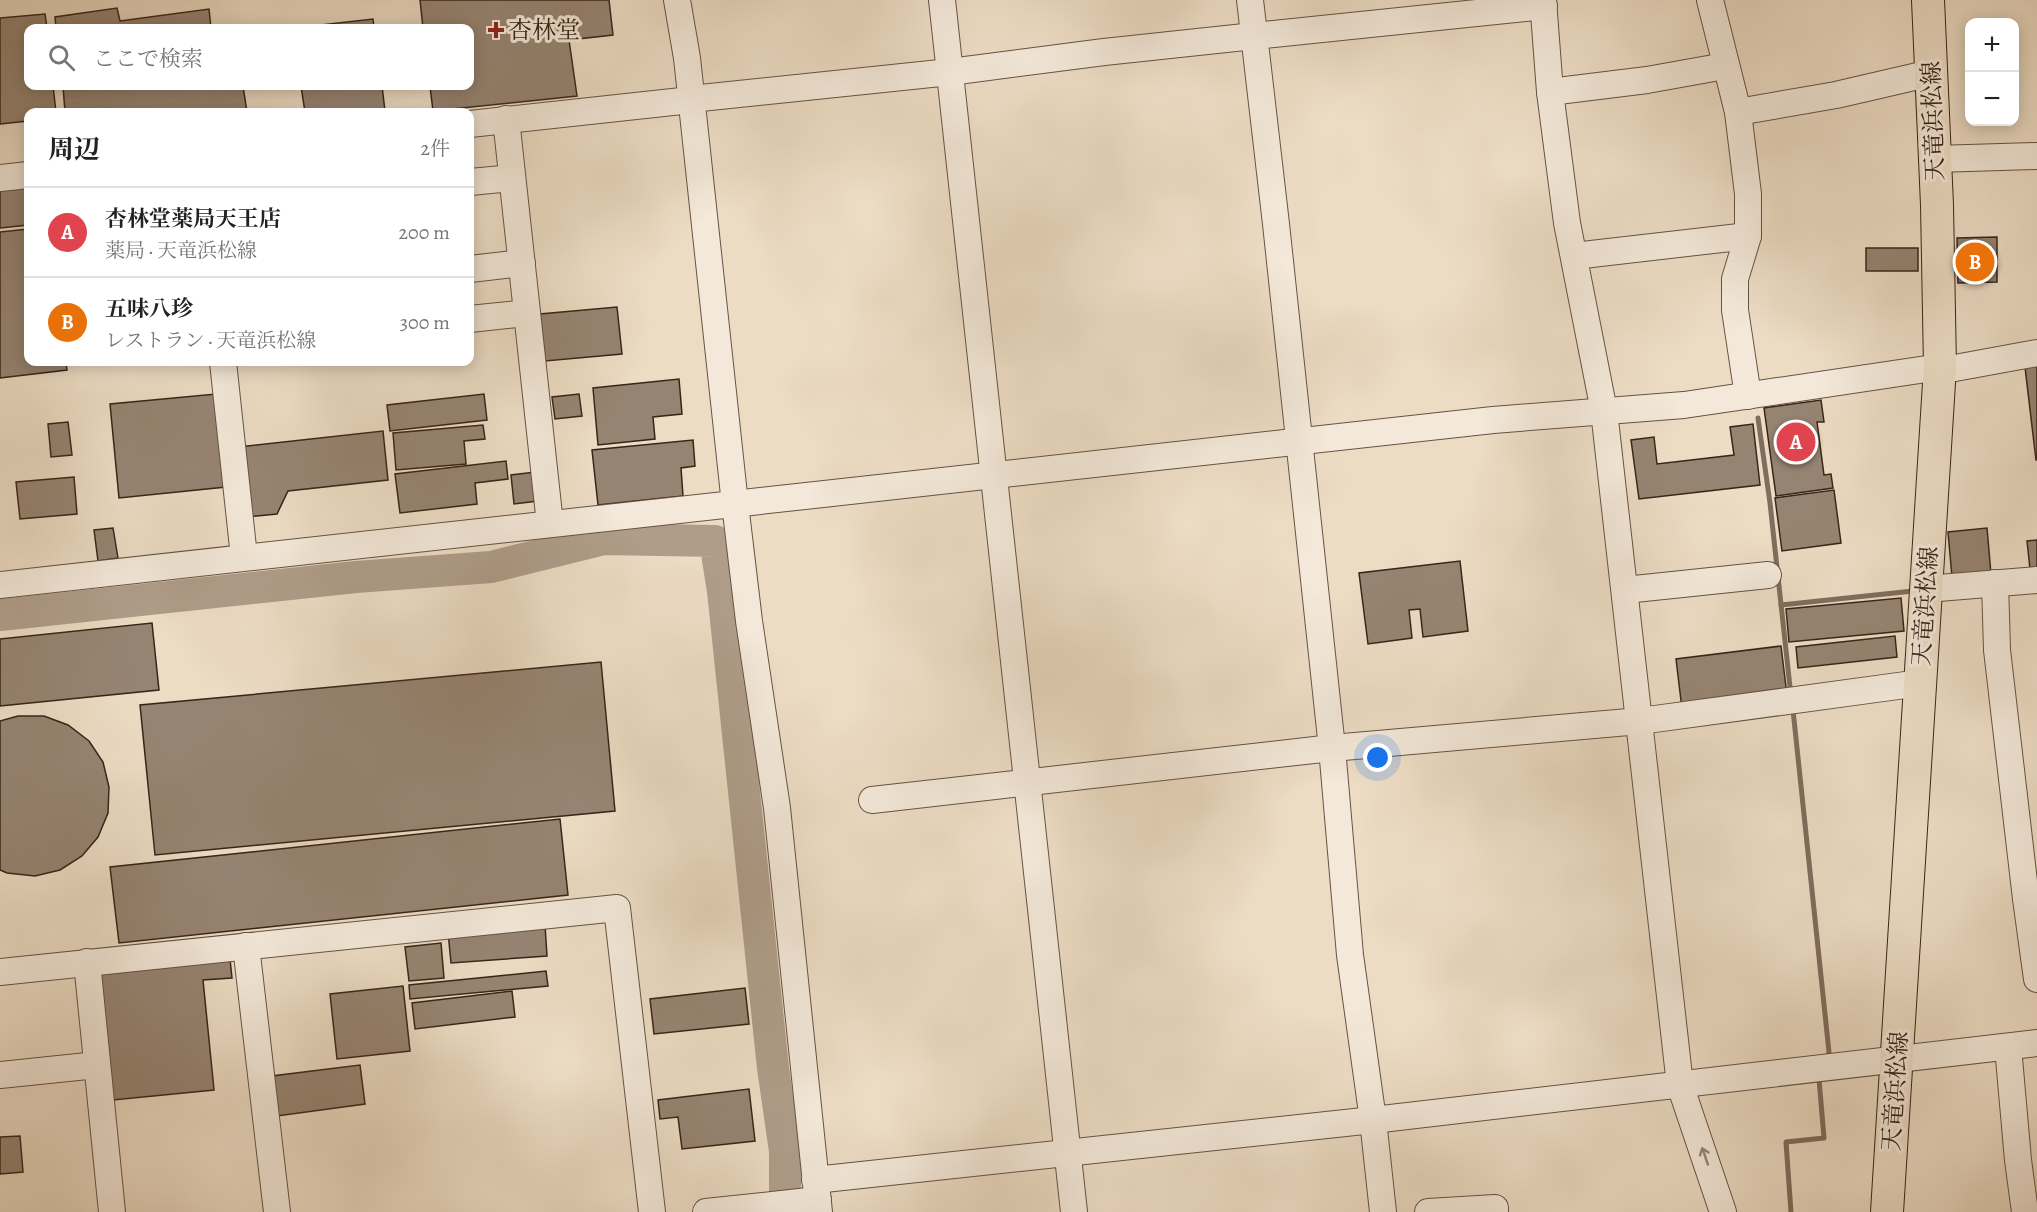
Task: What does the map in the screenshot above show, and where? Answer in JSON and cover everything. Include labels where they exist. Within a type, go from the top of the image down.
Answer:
[{"type":"main road","name":"天竜浜松線","points":[[1887,1212],[1940,367],[1935,159],[1928,0]]},
{"type":"street","points":[[677,0],[683,101],[749,621],[777,808],[804,1200]]},
{"type":"street","points":[[942,0],[1074,1212]]},
{"type":"street","points":[[1250,0],[1332,748],[1350,955],[1383,1212]]},
{"type":"street","points":[[1710,0],[1738,112],[1748,195],[1748,236],[1736,279],[1736,310],[1748,396]]},
{"type":"street","points":[[474,123],[950,72],[1104,52],[1544,3],[1550,93],[1567,223],[1604,411],[1680,1085],[1723,1212]]},
{"type":"street","points":[[1550,93],[1647,80],[1725,66]]},
{"type":"street","points":[[1738,112],[1931,73]]},
{"type":"street","points":[[506,119],[550,524]]},
{"type":"street","points":[[1935,159],[2037,156]]},
{"type":"street","points":[[0,178],[24,175]]},
{"type":"street","points":[[474,182],[512,178]]},
{"type":"street","points":[[1574,256],[1748,236]]},
{"type":"street","points":[[474,269],[522,263]]},
{"type":"street","points":[[474,318],[527,312]]},
{"type":"street","points":[[0,585],[1493,420],[1684,405],[1940,367],[1955,368],[2037,353]]},
{"type":"street","points":[[223,366],[244,557]]},
{"type":"street","points":[[1624,590],[1768,575]]},
{"type":"street","points":[[1926,589],[2037,580]]},
{"type":"street","points":[[1995,583],[1997,650],[2037,979]]},
{"type":"street","points":[[872,800],[1332,748],[1640,721],[1920,683]]},
{"type":"street","points":[[0,972],[616,908],[652,1212]]},
{"type":"street","points":[[246,946],[277,1212]]},
{"type":"street","points":[[87,962],[112,1212]]},
{"type":"street","points":[[706,1212],[804,1200],[1068,1154],[1897,1061],[2037,1043]]},
{"type":"street","points":[[2008,1047],[2025,1212]]},
{"type":"street","points":[[0,1074],[97,1065]]},
{"type":"street","points":[[1428,1212],[1495,1208],[1496,1212]]},
{"type":"building","points":[[420,0],[609,0],[613,35],[569,40],[577,96],[462,108],[433,108],[430,90],[474,90],[474,24],[423,24]]},
{"type":"building","points":[[117,8],[120,21],[209,9],[211,24],[56,24],[55,17]]},
{"type":"building","points":[[45,14],[46,24],[24,24],[24,90],[53,90],[56,108],[24,108],[24,121],[0,124],[0,18]]},
{"type":"building","points":[[373,19],[374,24],[329,24]]},
{"type":"building","points":[[63,90],[244,90],[246,108],[65,108]]},
{"type":"building","points":[[302,90],[382,90],[385,108],[304,108]]},
{"type":"building","points":[[24,185],[24,225],[0,228],[0,188]]},
{"type":"building","points":[[24,229],[24,366],[66,366],[67,370],[0,378],[0,232]]},
{"type":"building","points":[[1997,237],[1997,282],[1958,283],[1957,238]]},
{"type":"building","points":[[1866,248],[1918,248],[1918,271],[1866,271]]},
{"type":"building","points":[[617,307],[622,354],[545,361],[540,314]]},
{"type":"building","points":[[2037,365],[2037,460],[2036,460],[2025,367]]},
{"type":"building","points":[[679,379],[682,414],[653,417],[655,439],[598,445],[593,388]]},
{"type":"building","points":[[216,394],[226,487],[119,498],[110,404]]},
{"type":"building","points":[[484,394],[487,420],[390,431],[387,405]]},
{"type":"building","points":[[579,394],[582,416],[555,419],[552,397]]},
{"type":"building","points":[[1821,400],[1824,422],[1817,422],[1824,475],[1831,474],[1833,488],[1776,496],[1764,408]]},
{"type":"building","points":[[68,422],[72,455],[51,457],[48,424]]},
{"type":"building","points":[[1753,424],[1760,485],[1639,499],[1631,440],[1654,437],[1657,464],[1734,455],[1730,427]]},
{"type":"building","points":[[483,425],[485,439],[464,441],[466,464],[396,470],[393,433]]},
{"type":"building","points":[[383,431],[388,480],[288,491],[277,514],[247,517],[239,447]]},
{"type":"building","points":[[693,440],[695,466],[681,468],[683,496],[598,505],[592,450]]},
{"type":"building","points":[[506,461],[508,479],[475,483],[477,504],[400,513],[395,474]]},
{"type":"building","points":[[535,472],[538,501],[514,504],[511,475]]},
{"type":"building","points":[[74,477],[77,514],[20,519],[16,482]]},
{"type":"building","points":[[1834,490],[1841,543],[1782,551],[1775,498]]},
{"type":"building","points":[[113,528],[118,558],[98,561],[94,530]]},
{"type":"building","points":[[1987,528],[1991,574],[1952,577],[1948,532]]},
{"type":"building","points":[[2037,540],[2037,568],[2030,569],[2027,541]]},
{"type":"building","points":[[1460,561],[1468,631],[1423,637],[1420,609],[1409,610],[1412,638],[1368,644],[1359,573]]},
{"type":"building","points":[[1901,598],[1904,631],[1789,642],[1786,609]]},
{"type":"building","points":[[152,623],[159,690],[0,706],[0,639]]},
{"type":"building","points":[[1895,636],[1897,657],[1798,668],[1796,647]]},
{"type":"building","points":[[1781,646],[1787,695],[1682,709],[1676,659]]},
{"type":"building","points":[[601,662],[615,811],[155,855],[140,705]]},
{"type":"building","points":[[18,716],[44,716],[68,725],[89,741],[103,762],[109,787],[108,813],[98,837],[82,856],[60,870],[35,876],[0,870],[0,721]]},
{"type":"building","points":[[560,819],[568,895],[119,943],[110,867]]},
{"type":"building","points":[[545,925],[547,956],[451,963],[448,932]]},
{"type":"building","points":[[441,943],[444,978],[409,981],[405,947]]},
{"type":"building","points":[[230,959],[232,978],[203,980],[214,1090],[113,1100],[100,973]]},
{"type":"building","points":[[546,971],[548,986],[410,999],[409,985]]},
{"type":"building","points":[[403,986],[410,1051],[337,1059],[330,994]]},
{"type":"building","points":[[745,988],[749,1024],[654,1034],[650,999]]},
{"type":"building","points":[[512,991],[515,1017],[415,1029],[412,1003]]},
{"type":"building","points":[[360,1065],[365,1104],[277,1116],[272,1076]]},
{"type":"building","points":[[749,1089],[755,1141],[682,1149],[678,1117],[660,1119],[658,1100]]},
{"type":"building","points":[[20,1136],[23,1172],[0,1174],[0,1137]]},
{"type":"waterway","points":[[1758,418],[1770,503],[1790,687]]},
{"type":"waterway","points":[[0,615],[356,577],[491,567],[604,539],[715,541],[723,591],[773,1068],[785,1151],[785,1212]]},
{"type":"waterway","points":[[1781,605],[1913,591]]},
{"type":"waterway","points":[[1793,710],[1828,1056]]},
{"type":"waterway","points":[[1791,1212],[1786,1142],[1824,1138],[1819,1079]]},
{"type":"place","name":"杏林堂","points":[[496,30]]},
{"type":"place","name":"五味八珍","points":[[1975,262]]},
{"type":"place","name":"杏林堂薬局天王店","points":[[1796,442]]}]
